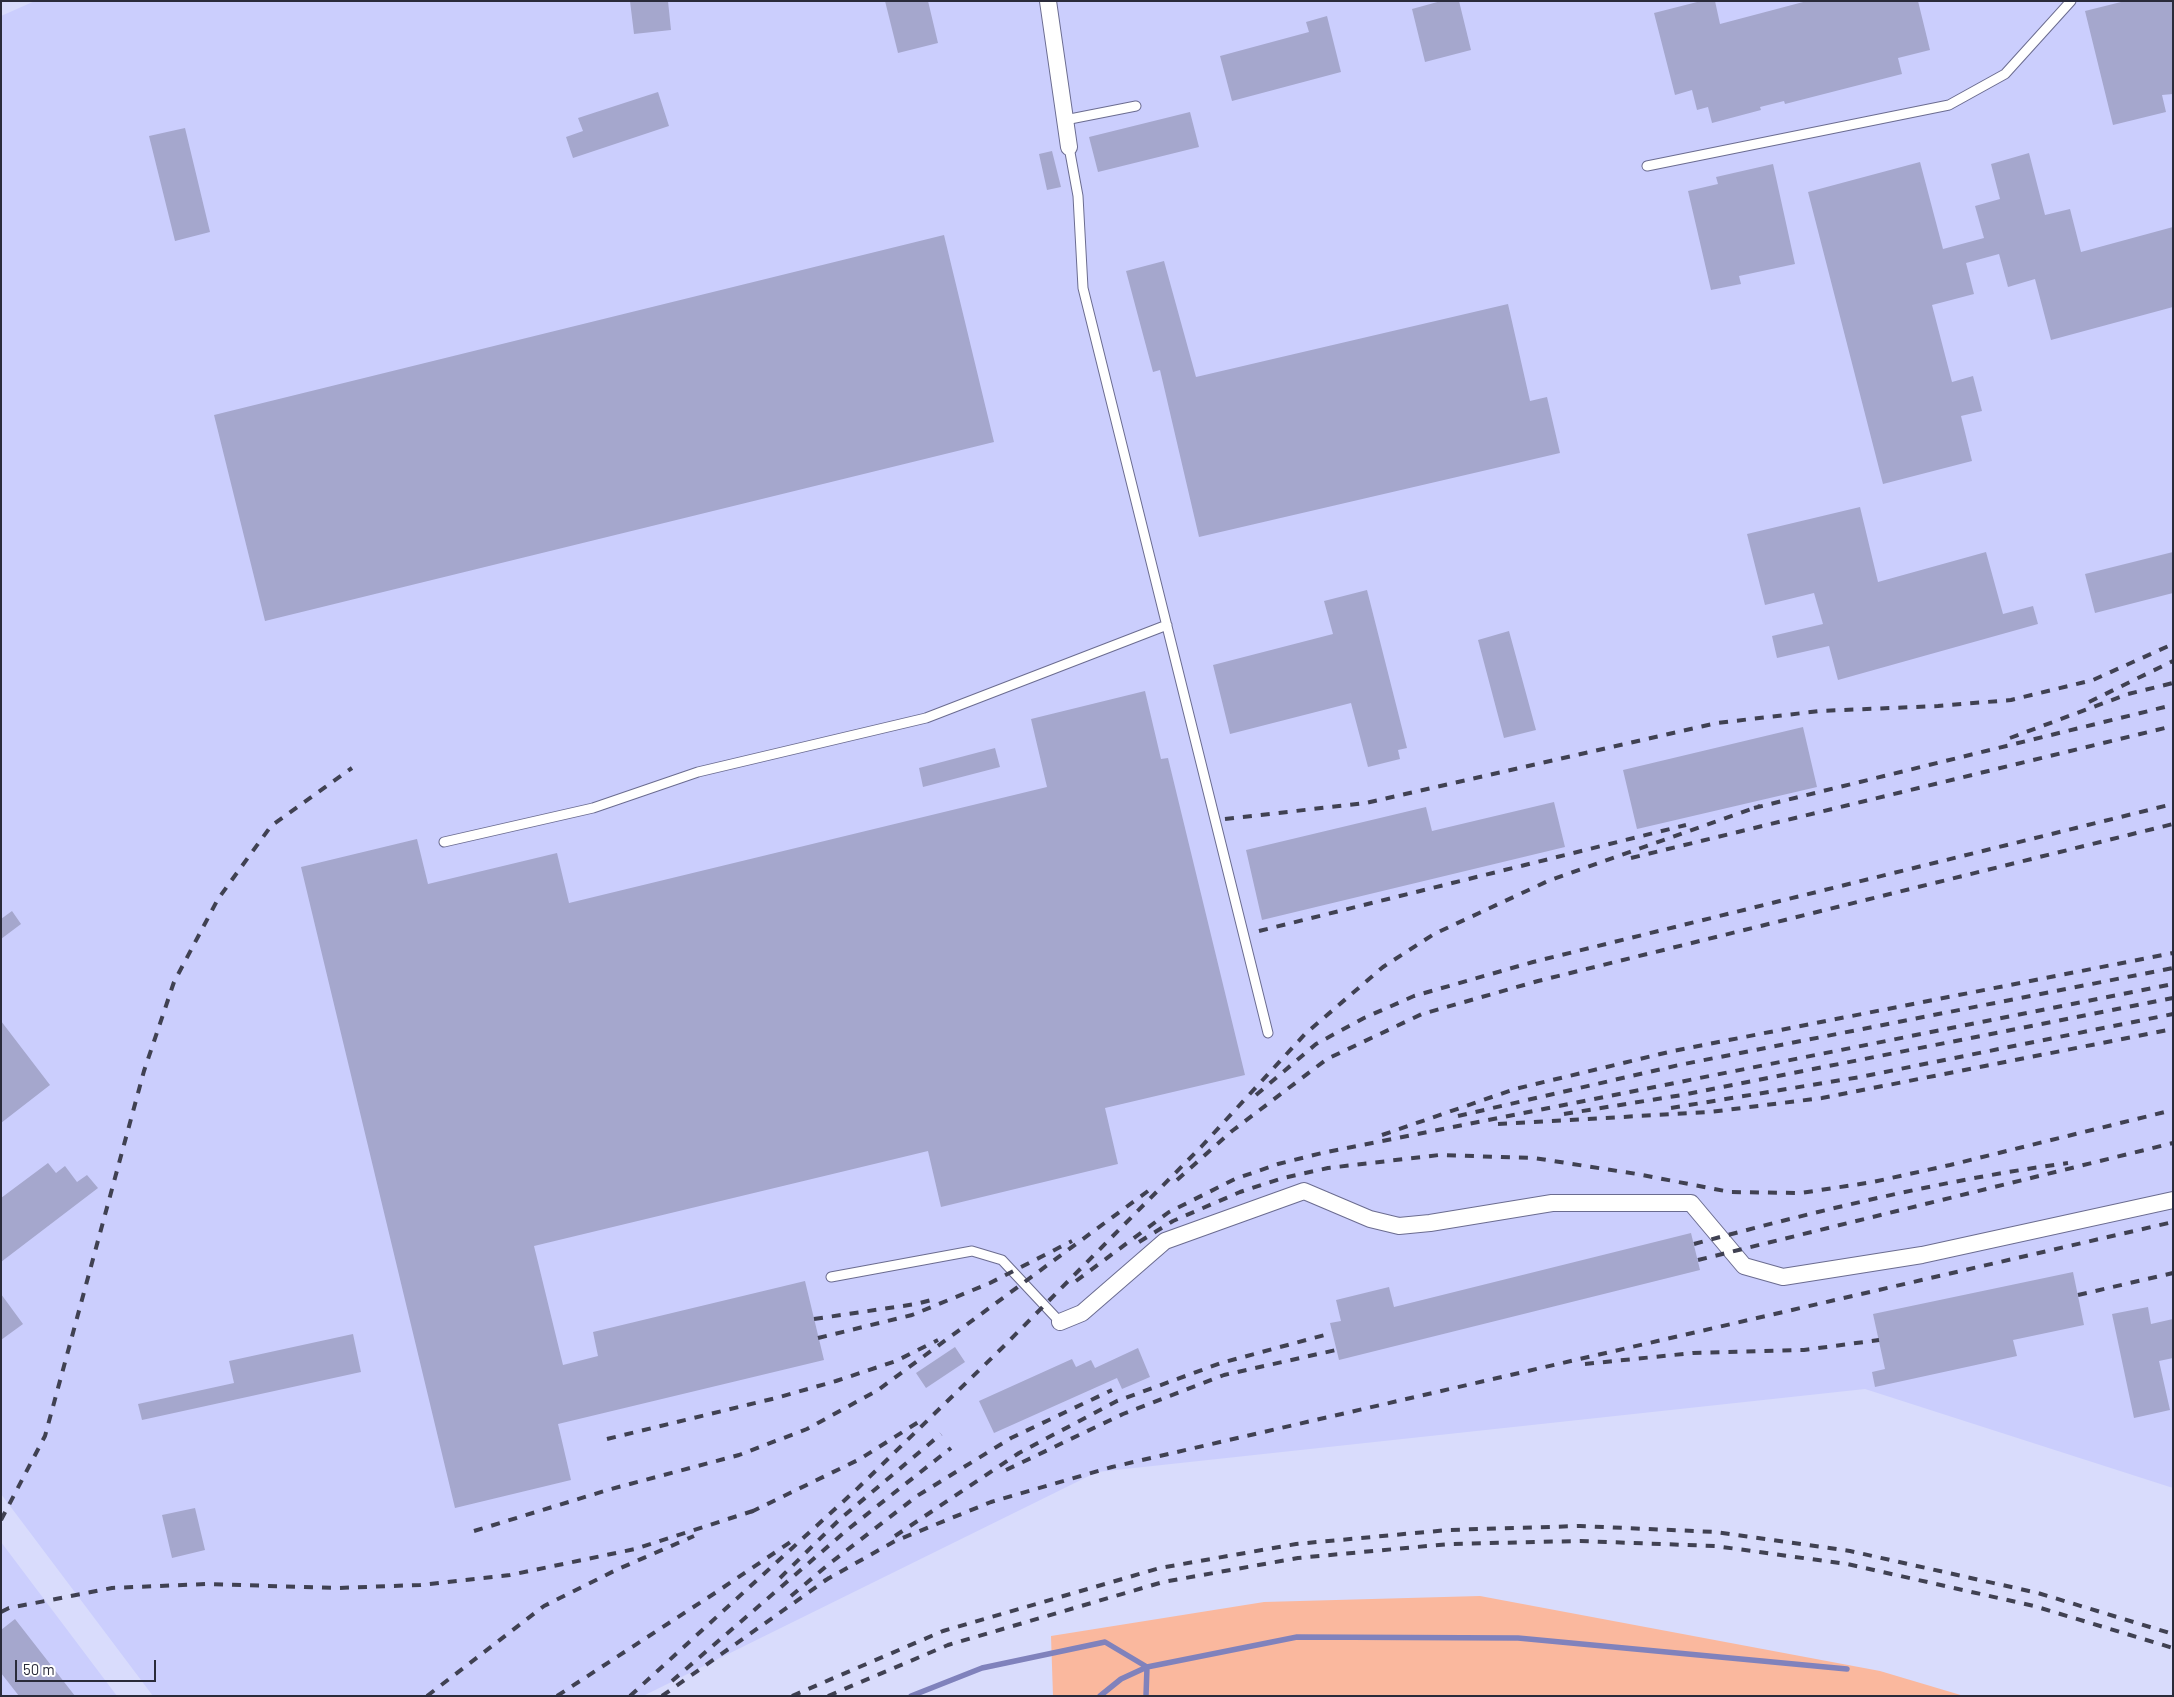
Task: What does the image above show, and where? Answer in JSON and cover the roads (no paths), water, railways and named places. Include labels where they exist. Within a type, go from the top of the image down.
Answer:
[{"type":"street","points":[[1048,1],[1069,147]]},
{"type":"street","points":[[1060,1322],[1082,1313],[1165,1241],[1304,1191],[1370,1219],[1399,1226],[1430,1224],[1552,1203],[1690,1203],[1744,1266],[1783,1277],[1922,1255],[2173,1200]]},
{"type":"lane","points":[[1647,166],[1949,105],[2005,74],[2071,1]]},
{"type":"lane","points":[[1065,120],[1136,106]]},
{"type":"lane","points":[[1069,147],[1078,196],[1083,288],[1268,1033]]},
{"type":"lane","points":[[444,842],[593,808],[698,772],[926,718],[1167,625]]},
{"type":"lane","points":[[832,1277],[972,1251],[1002,1260],[1060,1322]]},
{"type":"waterway","points":[[1100,1696],[1121,1679],[1147,1667],[1297,1637],[1518,1638],[1847,1669]]},
{"type":"waterway","points":[[911,1696],[982,1668],[1105,1642],[1147,1667],[1146,1696]]},
{"type":"railway","points":[[1225,819],[1366,803],[1717,723],[1820,711],[1938,706],[2011,700],[2093,680],[2173,644]]},
{"type":"railway","points":[[2089,702],[2173,661]]},
{"type":"railway","points":[[2010,738],[2128,694],[2173,683]]},
{"type":"railway","points":[[1754,808],[2173,705]]},
{"type":"railway","points":[[1631,858],[2173,726]]},
{"type":"railway","points":[[1,1520],[45,1436],[144,1071],[174,982],[218,899],[271,826],[352,768]]},
{"type":"railway","points":[[1256,1095],[1316,1044],[1364,1018],[1414,996],[1533,962],[2173,804]]},
{"type":"railway","points":[[630,1696],[858,1488],[1003,1347],[1201,1147],[1305,1034],[1383,967],[1434,934],[1548,881],[1760,806]]},
{"type":"railway","points":[[1177,1180],[1232,1131],[1327,1059],[1422,1014],[1538,981],[2173,824]]},
{"type":"railway","points":[[1259,931],[1686,825]]},
{"type":"railway","points":[[1382,1135],[1515,1089],[1673,1051],[2173,953]]},
{"type":"railway","points":[[1458,1116],[1679,1065],[2173,968]]},
{"type":"railway","points":[[1076,1281],[1169,1212],[1235,1179],[1278,1164],[1322,1153],[2173,984]]},
{"type":"railway","points":[[1564,1114],[1682,1095],[2173,998]]},
{"type":"railway","points":[[1671,1108],[1860,1077],[2173,1014]]},
{"type":"railway","points":[[1498,1124],[1710,1112],[1822,1098],[2173,1029]]},
{"type":"railway","points":[[1139,1242],[1173,1221],[1240,1192],[1283,1178],[1328,1168],[1439,1155],[1534,1158],[1637,1174],[1730,1192],[1801,1193],[1873,1182],[1950,1165],[2173,1110]]},
{"type":"railway","points":[[1698,1260],[2173,1143]]},
{"type":"railway","points":[[1694,1244],[1880,1197],[1974,1178],[2068,1163]]},
{"type":"railway","points":[[474,1531],[611,1489],[739,1455],[807,1429],[878,1390],[1148,1191]]},
{"type":"railway","points":[[824,1581],[895,1541],[991,1502],[1112,1467],[2173,1222]]},
{"type":"railway","points":[[818,1338],[912,1315],[990,1283],[1072,1241]]},
{"type":"railway","points":[[2078,1295],[2173,1273]]},
{"type":"railway","points":[[814,1319],[916,1304],[935,1299]]},
{"type":"railway","points":[[895,1536],[1019,1453],[1117,1401],[1221,1363],[1332,1333]]},
{"type":"railway","points":[[607,1439],[776,1398],[836,1381],[896,1361],[938,1340]]},
{"type":"railway","points":[[1585,1364],[1693,1353],[1804,1350],[1879,1340]]},
{"type":"railway","points":[[1006,1470],[1123,1414],[1224,1375],[1336,1350]]},
{"type":"railway","points":[[791,1596],[917,1496],[1011,1438],[1112,1390]]},
{"type":"railway","points":[[751,1512],[860,1459],[920,1421]]},
{"type":"railway","points":[[780,1578],[840,1519],[941,1434]]},
{"type":"railway","points":[[672,1681],[847,1530],[951,1448]]},
{"type":"railway","points":[[1,1612],[9,1608],[112,1588],[206,1584],[337,1588],[420,1585],[510,1575],[635,1549],[756,1510]]},
{"type":"railway","points":[[792,1696],[943,1631],[1160,1568],[1296,1544],[1448,1530],[1580,1526],[1716,1532],[1850,1551],[2038,1593],[2173,1634]]},
{"type":"railway","points":[[427,1696],[544,1606],[616,1570],[694,1536]]},
{"type":"railway","points":[[557,1696],[792,1541]]},
{"type":"railway","points":[[828,1696],[948,1645],[1163,1582],[1298,1558],[1449,1544],[1580,1541],[1715,1546],[1847,1564],[2034,1606],[2173,1648]]},
{"type":"railway","points":[[662,1696],[829,1578]]}]
